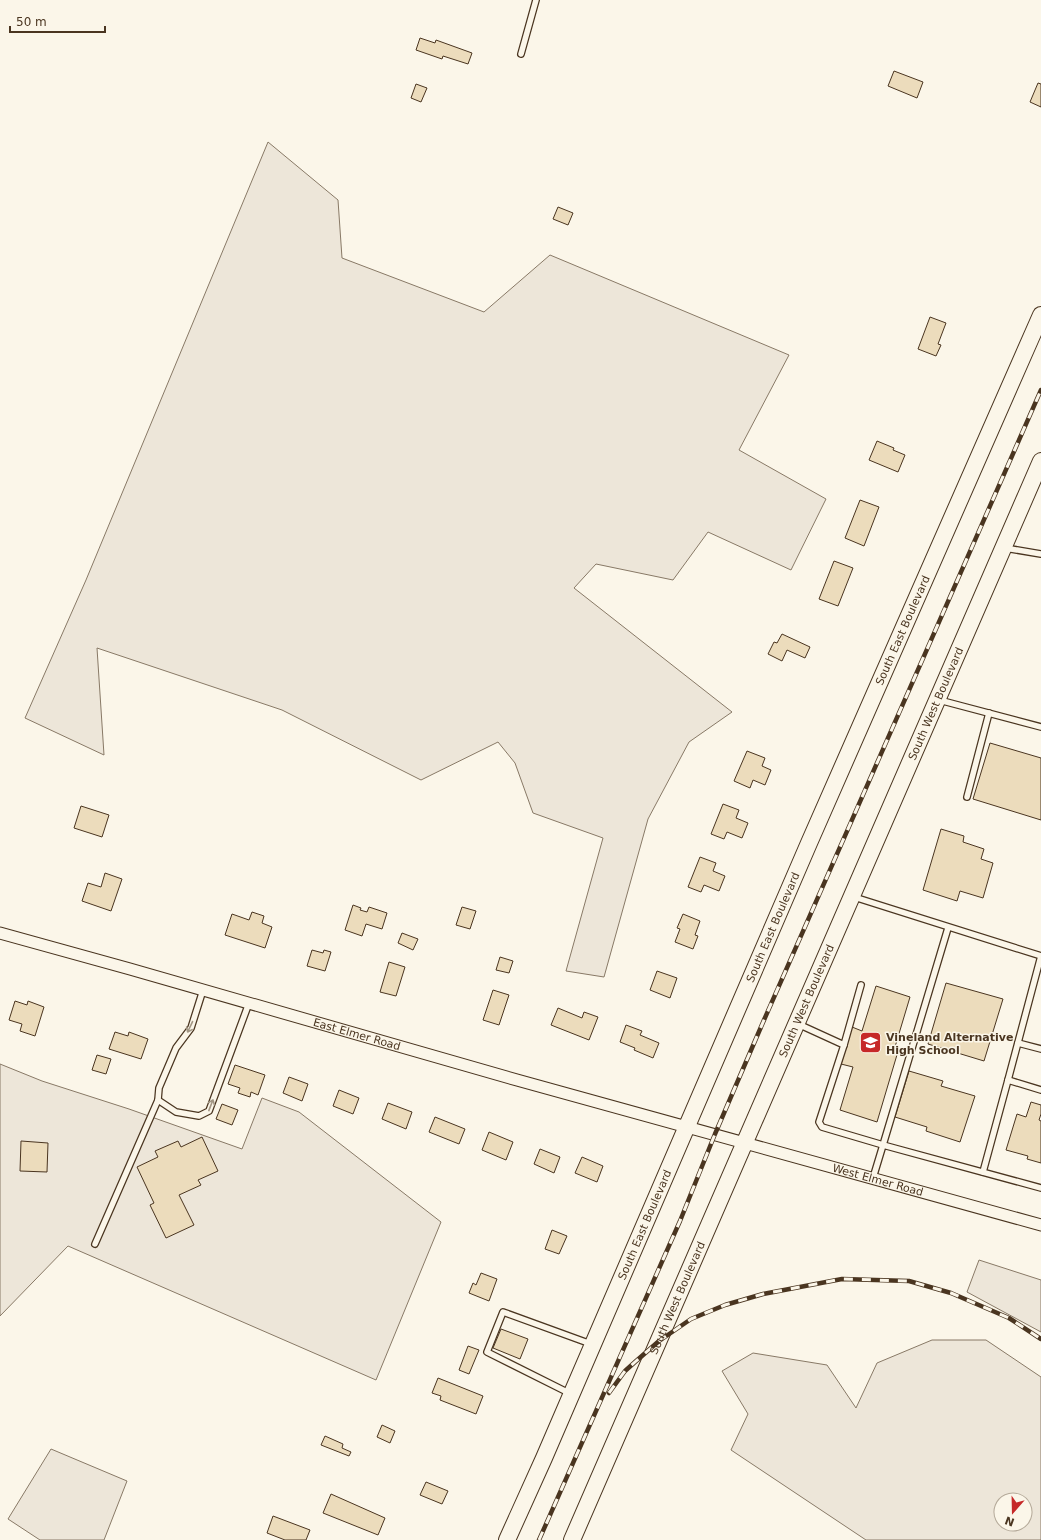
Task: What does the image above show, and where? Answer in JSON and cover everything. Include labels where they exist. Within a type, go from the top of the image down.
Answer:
[{"type":"main road","name":"South East Boulevard","points":[[507,1540],[572,1394],[812,836],[1041,315]]},
{"type":"main road","name":"South West Boulevard","points":[[572,1540],[1041,461]]},
{"type":"street","name":"East Elmer Road","points":[[0,933],[715,1134]]},
{"type":"street","name":"West Elmer Road","points":[[715,1134],[1041,1225]]},
{"type":"lane","points":[[521,54],[536,0]]},
{"type":"lane","points":[[1003,548],[1041,554]]},
{"type":"lane","points":[[937,700],[1041,727]]},
{"type":"lane","points":[[967,797],[989,713]]},
{"type":"lane","points":[[852,897],[1041,956],[984,1172]]},
{"type":"lane","points":[[873,1178],[948,928]]},
{"type":"lane","points":[[861,985],[844,1045],[819,1122],[822,1127],[1041,1188]]},
{"type":"lane","points":[[95,1244],[158,1100],[159,1088],[176,1048],[190,1028],[203,990]]},
{"type":"lane","points":[[158,1100],[176,1112],[199,1116],[209,1111],[249,1003]]},
{"type":"lane","points":[[797,1023],[844,1045]]},
{"type":"lane","points":[[1018,1043],[1041,1049]]},
{"type":"lane","points":[[1008,1080],[1041,1090]]},
{"type":"lane","points":[[572,1394],[487,1352],[503,1312],[593,1345]]},
{"type":"shaded area","points":[[268,142],[338,200],[342,258],[484,312],[550,255],[789,355],[739,450],[826,499],[791,570],[708,532],[673,580],[596,564],[574,588],[732,712],[689,742],[648,819],[604,977],[566,971],[603,838],[533,813],[515,763],[498,742],[421,780],[282,710],[97,648],[104,755],[25,718],[86,580]]},
{"type":"shaded area","points":[[0,1064],[42,1081],[129,1109],[242,1149],[262,1098],[299,1112],[441,1222],[376,1380],[68,1246],[0,1316]]},
{"type":"shaded area","points":[[979,1260],[1041,1280],[1041,1332],[967,1292]]},
{"type":"shaded area","points":[[932,1340],[986,1340],[1041,1377],[1041,1540],[866,1540],[731,1450],[748,1414],[722,1371],[753,1353],[827,1365],[856,1408],[877,1363]]},
{"type":"shaded area","points":[[51,1449],[127,1481],[104,1540],[40,1540],[8,1519]]},
{"type":"building","points":[[420,38],[435,43],[436,40],[472,53],[468,64],[443,56],[442,59],[416,50]]},
{"type":"building","points":[[894,71],[923,82],[917,98],[888,86]]},
{"type":"building","points":[[1038,83],[1041,84],[1041,107],[1030,102]]},
{"type":"building","points":[[416,84],[427,88],[421,102],[411,98]]},
{"type":"building","points":[[558,207],[573,213],[568,225],[553,219]]},
{"type":"building","points":[[930,317],[946,323],[938,344],[941,345],[936,356],[918,349]]},
{"type":"building","points":[[877,441],[894,448],[893,450],[905,455],[898,472],[869,460]]},
{"type":"building","points":[[860,500],[879,507],[864,546],[845,538]]},
{"type":"building","points":[[834,561],[853,568],[838,606],[819,599]]},
{"type":"building","points":[[782,634],[810,647],[805,658],[787,650],[782,661],[768,654],[774,642],[777,643]]},
{"type":"building","points":[[990,743],[1041,758],[1041,820],[973,799]]},
{"type":"building","points":[[747,751],[765,758],[762,766],[771,770],[765,785],[753,780],[750,788],[734,781]]},
{"type":"building","points":[[723,804],[739,810],[736,818],[748,823],[742,838],[727,832],[724,839],[711,834]]},
{"type":"building","points":[[81,806],[109,815],[102,837],[74,828]]},
{"type":"building","points":[[941,829],[964,836],[963,842],[984,849],[981,859],[993,863],[983,898],[960,891],[957,901],[923,890]]},
{"type":"building","points":[[700,857],[716,863],[713,871],[725,876],[719,891],[704,885],[701,892],[688,887]]},
{"type":"building","points":[[105,873],[122,879],[111,911],[82,901],[88,883],[101,887]]},
{"type":"building","points":[[353,905],[361,908],[360,910],[367,912],[369,907],[387,913],[382,929],[366,924],[362,936],[345,930]]},
{"type":"building","points":[[462,907],[476,911],[470,929],[456,925]]},
{"type":"building","points":[[252,912],[264,916],[262,923],[272,927],[265,948],[225,935],[232,914],[249,920]]},
{"type":"building","points":[[683,914],[700,921],[695,935],[698,936],[693,949],[675,942],[680,929],[677,928]]},
{"type":"building","points":[[402,933],[418,939],[413,950],[398,943]]},
{"type":"building","points":[[312,950],[323,953],[324,950],[331,952],[325,971],[307,966]]},
{"type":"building","points":[[500,957],[513,961],[509,973],[496,970]]},
{"type":"building","points":[[389,962],[405,967],[396,996],[380,992]]},
{"type":"building","points":[[657,971],[677,978],[670,998],[650,990]]},
{"type":"building","points":[[946,983],[1003,999],[984,1061],[928,1044]]},
{"type":"building","points":[[876,986],[910,997],[895,1047],[899,1048],[877,1122],[840,1110],[853,1067],[841,1064],[852,1027],[862,1031]]},
{"type":"building","points":[[493,990],[509,995],[499,1025],[483,1020]]},
{"type":"building","points":[[15,1001],[27,1005],[28,1001],[44,1007],[35,1036],[20,1031],[22,1024],[9,1020]]},
{"type":"building","points":[[558,1008],[582,1018],[584,1012],[598,1017],[589,1040],[551,1025]]},
{"type":"building","points":[[626,1025],[642,1031],[640,1035],[659,1043],[653,1058],[620,1042]]},
{"type":"building","points":[[115,1032],[128,1036],[129,1032],[148,1039],[141,1059],[109,1049]]},
{"type":"building","points":[[97,1055],[111,1059],[106,1074],[92,1070]]},
{"type":"building","points":[[235,1065],[265,1075],[258,1095],[251,1092],[250,1097],[238,1093],[240,1088],[228,1084]]},
{"type":"building","points":[[909,1071],[943,1081],[941,1086],[975,1096],[960,1142],[926,1131],[927,1127],[895,1117]]},
{"type":"building","points":[[289,1077],[308,1084],[302,1101],[283,1093]]},
{"type":"building","points":[[339,1090],[359,1098],[353,1114],[333,1106]]},
{"type":"building","points":[[1031,1102],[1041,1105],[1039,1120],[1041,1121],[1041,1163],[1027,1159],[1028,1156],[1006,1150],[1017,1114],[1026,1117]]},
{"type":"building","points":[[388,1103],[412,1112],[406,1129],[382,1119]]},
{"type":"building","points":[[222,1104],[238,1110],[232,1125],[216,1119]]},
{"type":"building","points":[[435,1117],[465,1129],[459,1144],[429,1132]]},
{"type":"building","points":[[489,1132],[513,1142],[506,1160],[482,1150]]},
{"type":"building","points":[[202,1137],[218,1171],[198,1180],[201,1185],[179,1195],[194,1225],[166,1238],[150,1205],[154,1203],[137,1167],[158,1157],[155,1151],[178,1141],[181,1147]]},
{"type":"building","points":[[21,1141],[48,1143],[47,1172],[20,1171]]},
{"type":"building","points":[[540,1149],[560,1157],[554,1173],[534,1164]]},
{"type":"building","points":[[582,1157],[603,1166],[597,1182],[575,1173]]},
{"type":"building","points":[[552,1230],[567,1236],[559,1254],[545,1249]]},
{"type":"building","points":[[481,1273],[497,1279],[489,1301],[469,1293],[473,1283],[476,1285]]},
{"type":"building","points":[[501,1329],[528,1339],[520,1359],[493,1348]]},
{"type":"building","points":[[468,1346],[479,1350],[469,1374],[459,1370]]},
{"type":"building","points":[[438,1378],[483,1396],[476,1414],[440,1400],[441,1396],[432,1393]]},
{"type":"building","points":[[382,1425],[395,1431],[390,1443],[377,1437]]},
{"type":"building","points":[[325,1436],[343,1444],[342,1448],[351,1452],[349,1456],[321,1445]]},
{"type":"building","points":[[426,1482],[448,1491],[442,1504],[420,1495]]},
{"type":"building","points":[[331,1494],[385,1518],[378,1535],[323,1513]]},
{"type":"building","points":[[273,1516],[310,1530],[306,1540],[285,1540],[267,1533]]},
{"type":"railway","points":[[539,1540],[680,1221],[715,1134],[764,1020],[1041,390]]},
{"type":"railway","points":[[609,1393],[625,1371],[659,1341],[691,1319],[725,1305],[763,1294],[842,1279],[909,1281],[951,1293],[1009,1318],[1041,1339]]},
{"type":"place","name":"Vineland Alternative High School","points":[[871,1043]]}]
